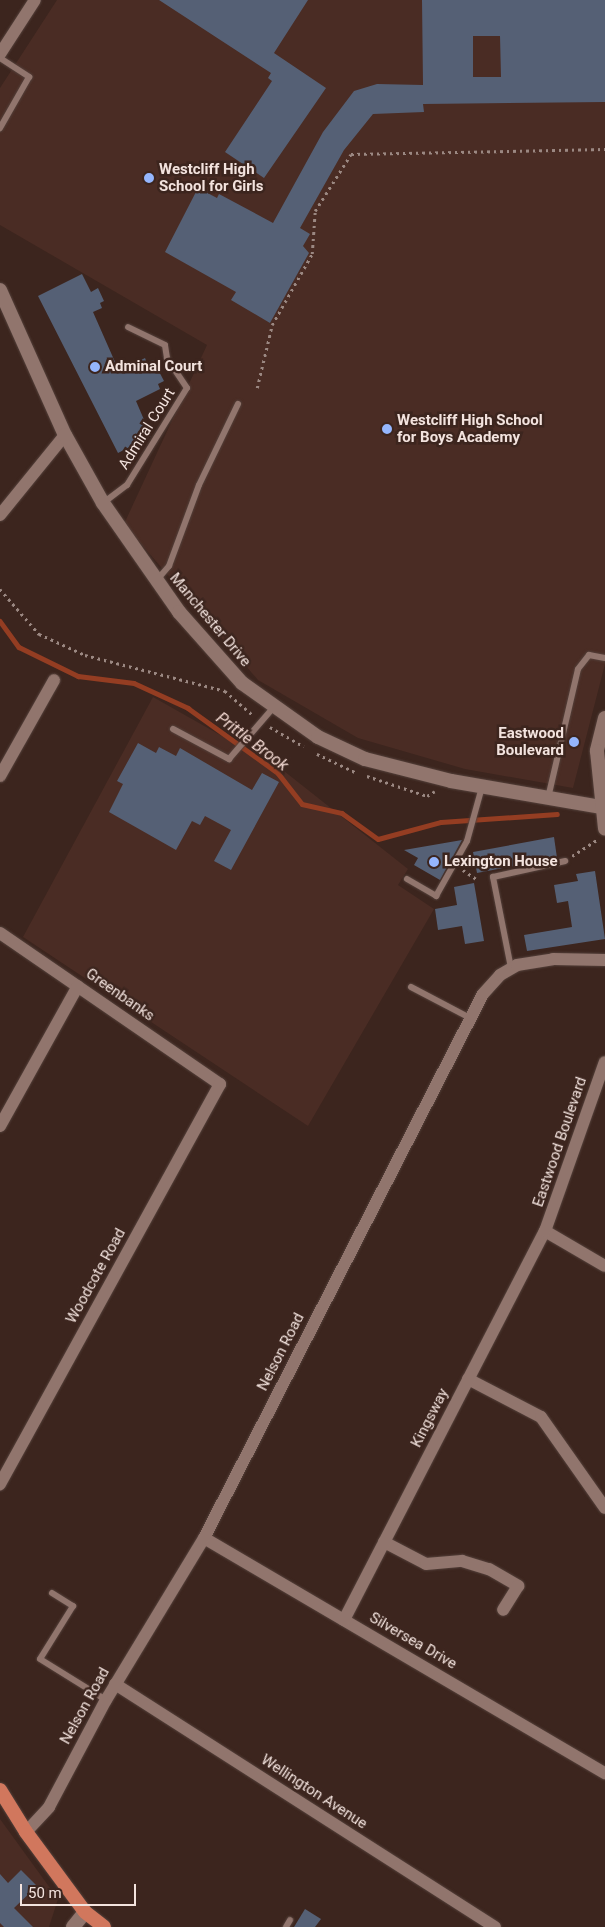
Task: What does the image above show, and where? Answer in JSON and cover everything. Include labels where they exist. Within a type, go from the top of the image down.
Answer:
[{"type":"main road","points":[[0,1790],[26,1832],[85,1912],[104,1927]]},
{"type":"street","points":[[0,56],[4,40],[35,0]]},
{"type":"street","name":"Manchester Drive","points":[[0,290],[65,435],[103,503],[155,581],[214,654],[273,708],[318,737],[365,758],[482,786],[602,807]]},
{"type":"street","points":[[0,515],[65,435]]},
{"type":"street","points":[[0,776],[54,680]]},
{"type":"street","points":[[605,718],[597,751],[605,829]]},
{"type":"street","name":"Greenbanks","points":[[0,933],[220,1084]]},
{"type":"street","name":"Nelson Road","points":[[26,1832],[49,1807],[115,1684],[204,1538],[470,1018],[491,983],[511,968],[546,960],[605,960]]},
{"type":"street","points":[[0,1126],[78,986]]},
{"type":"street","name":"Eastwood Boulevard","points":[[545,1231],[605,1062]]},
{"type":"street","name":"Woodcote Road","points":[[0,1484],[220,1084]]},
{"type":"street","points":[[545,1231],[605,1266]]},
{"type":"street","name":"Kingsway","points":[[344,1620],[545,1231]]},
{"type":"street","points":[[468,1380],[541,1417],[605,1508]]},
{"type":"street","name":"Silversea Drive","points":[[204,1538],[605,1773]]},
{"type":"street","points":[[384,1542],[426,1564],[475,1562],[489,1569],[518,1586],[503,1610]]},
{"type":"street","name":"Wellington Avenue","points":[[115,1684],[495,1927]]},
{"type":"street","points":[[73,1927],[85,1912]]},
{"type":"lane","points":[[0,56],[29,77],[0,128]]},
{"type":"lane","name":"Admiral Court","points":[[103,503],[127,485],[187,388],[167,358],[166,345],[128,327]]},
{"type":"lane","points":[[155,581],[169,566],[200,485],[238,404]]},
{"type":"lane","points":[[548,799],[578,669],[589,656],[605,658]]},
{"type":"lane","points":[[173,729],[229,760],[273,708]]},
{"type":"lane","points":[[407,878],[436,896],[470,834],[482,786]]},
{"type":"lane","points":[[511,968],[493,877],[565,861]]},
{"type":"lane","points":[[412,987],[470,1018]]},
{"type":"lane","points":[[52,1593],[73,1606],[40,1659],[106,1700]]},
{"type":"lane","points":[[286,1927],[290,1920]]},
{"type":"path","points":[[257,388],[272,325],[312,254],[315,211],[350,154],[605,149]]},
{"type":"path","points":[[0,589],[39,634],[85,655],[225,691]]},
{"type":"path","points":[[565,861],[605,836]]},
{"type":"path","points":[[454,864],[478,880]]},
{"type":"shaded area","name":"Westcliff High School for Boys Academy","points":[[57,0],[605,0],[605,664],[573,788],[465,769],[358,738],[258,680],[124,524],[207,345],[0,225],[0,88]]},
{"type":"shaded area","points":[[153,697],[284,771],[408,869],[398,885],[434,909],[308,1126],[23,937]]},
{"type":"shaded area","points":[[0,1819],[58,1899],[49,1927],[0,1927]]},
{"type":"building","points":[[159,0],[308,0],[274,53],[326,88],[264,178],[225,152],[272,81],[268,78],[271,73]]},
{"type":"building","points":[[422,0],[605,0],[605,102],[423,104],[424,112],[373,114],[344,150],[300,228],[310,234],[303,246],[309,253],[270,323],[231,300],[236,292],[165,252],[198,188],[217,198],[219,194],[273,223],[323,132],[354,91],[377,84],[423,85]],"holes":[[[473,36],[500,36],[501,77],[473,77]]]},
{"type":"building","name":"Adminal Court","points":[[82,274],[91,292],[98,288],[104,301],[100,303],[102,308],[93,312],[119,371],[145,358],[147,363],[153,360],[164,381],[158,384],[160,389],[136,401],[151,436],[118,453],[38,296]]},
{"type":"building","points":[[138,743],[156,753],[159,747],[176,756],[180,748],[252,790],[262,773],[279,782],[231,870],[214,861],[231,830],[205,816],[200,825],[192,821],[176,850],[109,812],[123,784],[117,781]]},
{"type":"building","points":[[554,837],[557,858],[477,873],[473,852]]},
{"type":"building","name":"Lexington House","points":[[462,840],[440,880],[414,865],[418,858],[404,850]]},
{"type":"building","points":[[595,871],[605,939],[527,951],[524,935],[572,927],[568,901],[557,903],[554,885],[578,881],[576,874]]},
{"type":"building","points":[[474,883],[484,941],[465,944],[462,926],[438,930],[435,909],[457,905],[454,887]]},
{"type":"building","points":[[21,1870],[37,1886],[14,1908],[33,1927],[4,1927],[0,1923],[0,1874],[8,1883]]},
{"type":"building","points":[[305,1909],[321,1919],[315,1927],[294,1927]]},
{"type":"waterway","name":"Prittle Brook","points":[[0,621],[19,647],[78,676],[134,683],[188,708],[278,773],[302,804],[342,813],[378,839],[441,822],[557,814]]},
{"type":"place","name":"Westcliff High School for Girls","points":[[149,178]]},
{"type":"place","name":"Adminal Court","points":[[95,367]]},
{"type":"place","name":"Westcliff High School for Boys Academy","points":[[387,429]]},
{"type":"place","name":"Eastwood Boulevard","points":[[574,742]]},
{"type":"place","name":"Lexington House","points":[[434,862]]}]
